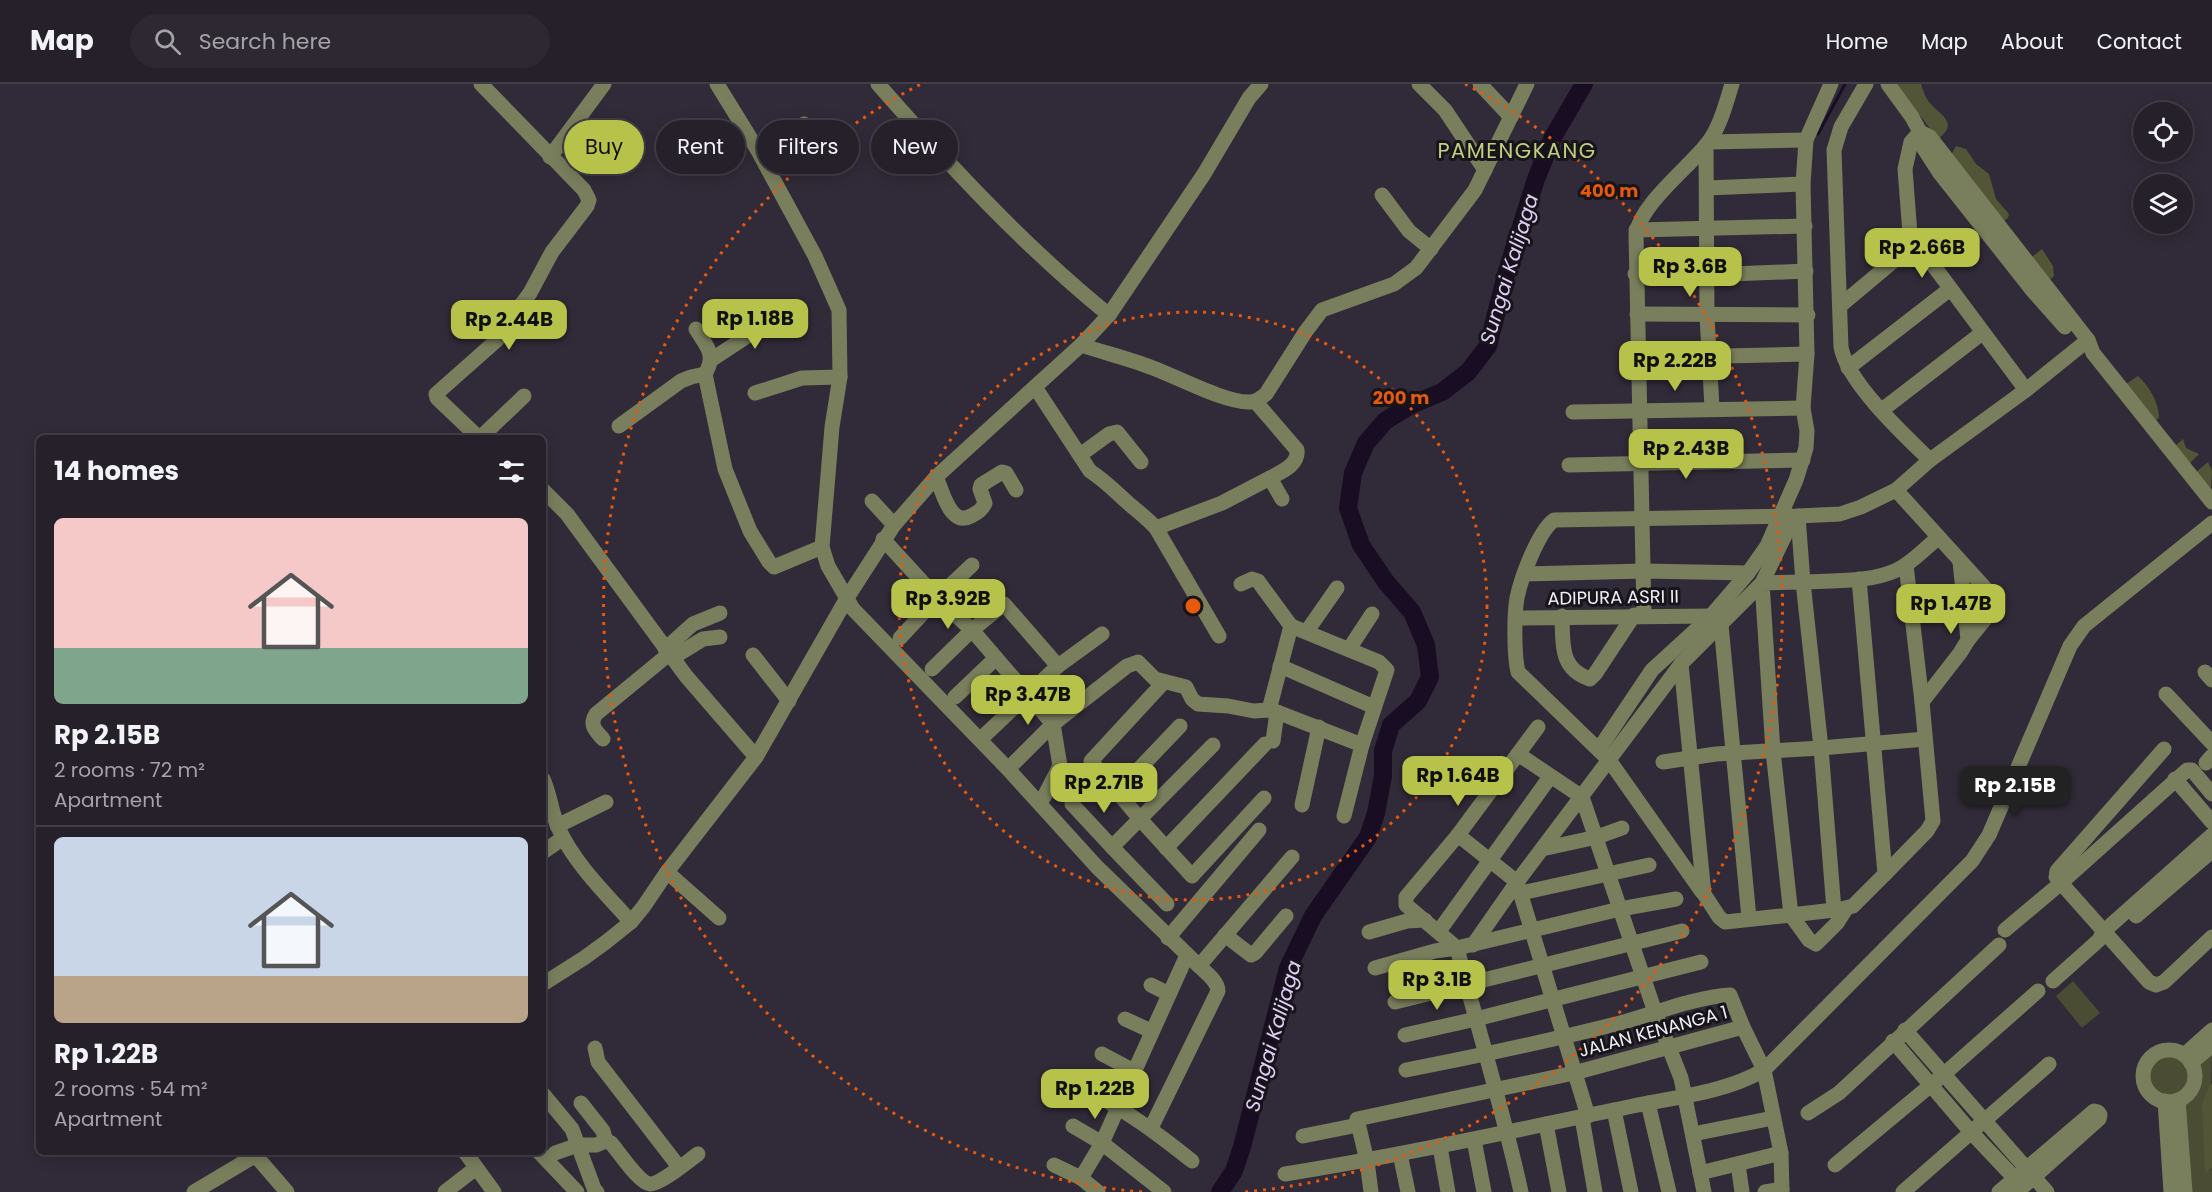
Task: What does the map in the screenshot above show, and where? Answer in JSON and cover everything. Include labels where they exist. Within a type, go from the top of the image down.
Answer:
[{"type":"street","points":[[477,435],[436,395],[497,340],[501,334],[504,318],[530,293],[552,252],[587,206],[588,195],[481,84]]},
{"type":"street","points":[[550,157],[604,84]]},
{"type":"street","points":[[717,84],[757,149]]},
{"type":"street","points":[[878,84],[1000,217],[1065,280],[1109,315]]},
{"type":"street","points":[[546,982],[584,958],[631,922],[756,758],[883,539],[936,477],[1081,345],[1109,315],[1204,174],[1249,98],[1261,84]]},
{"type":"street","points":[[1419,84],[1445,110],[1485,170]]},
{"type":"street","points":[[1480,84],[1510,117]]},
{"type":"street","points":[[1081,345],[1151,367],[1213,393],[1245,402],[1255,401],[1266,394],[1322,310],[1394,284],[1416,268],[1475,190],[1527,84]]},
{"type":"street","points":[[1562,616],[1564,656],[1578,673],[1590,679],[1639,615],[1644,571],[1635,274],[1636,230],[1649,207],[1707,144],[1732,84]]},
{"type":"street","points":[[1473,945],[1519,887],[1542,849],[1582,797],[1652,670],[1762,583],[1788,530],[1806,448],[1807,431],[1803,408],[1808,315],[1803,184],[1806,140],[1831,84]]},
{"type":"street","points":[[1866,84],[1841,127],[1834,150],[1841,304],[1840,339],[1848,368],[1882,410],[1930,460]]},
{"type":"street","points":[[1888,84],[1912,117],[1920,132],[1921,144],[1940,172],[2033,291],[2088,346],[2212,502]]},
{"type":"street","points":[[1920,132],[1911,142],[1905,169],[1910,234],[2026,390]]},
{"type":"street","points":[[1707,144],[1806,140]]},
{"type":"street","points":[[1707,144],[1707,316],[1712,408]]},
{"type":"street","points":[[771,174],[815,256],[837,303],[840,318],[840,377],[832,427],[822,547],[828,566],[854,609],[1008,769],[1097,867],[1218,987],[1151,1128]]},
{"type":"street","points":[[1707,188],[1803,184]]},
{"type":"street","points":[[1382,195],[1407,229],[1431,249]]},
{"type":"street","points":[[1636,230],[1805,226]]},
{"type":"street","points":[[1841,304],[1915,243]]},
{"type":"street","points":[[1635,274],[1707,275],[1806,271]]},
{"type":"street","points":[[1848,368],[1950,289]]},
{"type":"street","points":[[1637,314],[1808,315]]},
{"type":"street","points":[[619,426],[681,381],[708,367],[767,323],[785,315]]},
{"type":"street","points":[[696,329],[708,346],[708,367],[725,469],[750,531],[774,567],[822,547]]},
{"type":"street","points":[[1882,410],[1982,333]]},
{"type":"street","points":[[1906,565],[1922,702],[1932,824],[1862,899],[1840,910],[1725,922],[1722,920],[1604,755],[1519,675],[1516,668],[1517,599],[1524,574],[1545,530],[1554,520],[1840,514],[1862,507],[1896,490],[1930,460],[2088,346]]},
{"type":"street","points":[[1638,358],[1807,354]]},
{"type":"street","points":[[755,393],[802,378],[840,377]]},
{"type":"street","points":[[1035,387],[1090,471],[1104,479],[1156,528],[1219,636]]},
{"type":"street","points":[[483,435],[524,396]]},
{"type":"street","points":[[1156,528],[1222,503],[1293,463],[1298,454],[1297,450],[1255,401]]},
{"type":"street","points":[[1573,412],[1803,408]]},
{"type":"street","points":[[1080,455],[1109,434],[1117,432],[1141,462]]},
{"type":"street","points":[[1569,465],[1803,460]]},
{"type":"street","points":[[936,477],[954,514],[960,519],[965,519],[981,510],[985,503],[980,489],[981,485],[1002,472],[1006,473],[1016,490]]},
{"type":"street","points":[[1270,478],[1282,499]]},
{"type":"street","points":[[1896,490],[1995,598],[1990,613],[1922,702]]},
{"type":"street","points":[[546,493],[567,514],[669,654],[756,758]]},
{"type":"street","points":[[872,501],[894,525]]},
{"type":"street","points":[[1604,755],[1716,620],[1790,516]]},
{"type":"street","points":[[1762,583],[1773,751],[1791,915],[1809,940],[1816,944],[1837,923],[1840,910],[1803,582],[1790,516]]},
{"type":"street","points":[[1285,1174],[1440,1147],[1686,1096],[1730,1085],[1764,1070],[1972,861],[1982,848],[2070,646],[2084,626],[2212,523]]},
{"type":"street","points":[[1762,583],[1859,579],[1886,574],[1906,565],[1938,538]]},
{"type":"street","points":[[883,539],[937,598],[972,630],[1053,724],[1060,766],[1044,796]]},
{"type":"street","points":[[1960,562],[1968,640]]},
{"type":"street","points":[[900,638],[972,565]]},
{"type":"street","points":[[1524,574],[1644,571],[1748,573]]},
{"type":"street","points":[[1241,584],[1252,579],[1258,581],[1292,626],[1379,662],[1387,670],[1362,745],[1344,816]]},
{"type":"street","points":[[1859,579],[1885,874]]},
{"type":"street","points":[[1307,631],[1336,588]]},
{"type":"street","points":[[932,669],[972,630],[1004,604],[1058,666]]},
{"type":"street","points":[[603,739],[593,728],[592,720],[596,714],[669,654],[693,624],[720,613]]},
{"type":"street","points":[[1349,649],[1372,614]]},
{"type":"street","name":"ADIPURA ASRI II","points":[[1516,618],[1639,615],[1716,620]]},
{"type":"street","points":[[1716,620],[1734,754],[1749,918]]},
{"type":"street","points":[[1166,848],[1269,742],[1280,666],[1292,626]]},
{"type":"street","points":[[986,734],[1058,666],[1102,634]]},
{"type":"street","points":[[669,654],[703,639],[720,637]]},
{"type":"street","points":[[753,655],[789,701]]},
{"type":"street","points":[[955,697],[996,658]]},
{"type":"street","points":[[1013,764],[1053,724],[1133,663],[1138,662],[1155,679],[1186,687],[1192,699],[1198,704],[1273,711],[1362,745]]},
{"type":"street","points":[[1681,664],[1704,894]]},
{"type":"street","points":[[1280,666],[1374,707]]},
{"type":"street","points":[[1164,682],[1091,761],[1140,819],[1192,876],[1264,798]]},
{"type":"street","points":[[2166,694],[2212,743]]},
{"type":"street","points":[[1117,792],[1180,726]]},
{"type":"street","points":[[1521,1192],[1497,1090],[1457,948],[1406,905],[1406,897],[1458,835],[1538,727]]},
{"type":"street","points":[[1302,805],[1319,728]]},
{"type":"street","points":[[1663,762],[1925,739]]},
{"type":"street","points":[[1112,847],[1214,745]]},
{"type":"street","points":[[2164,749],[2057,871],[2056,877],[2104,937],[2149,982],[2156,985],[2164,982],[2212,937]]},
{"type":"street","points":[[1518,754],[1582,797],[1686,1096],[1704,1192]]},
{"type":"street","points":[[2005,930],[2061,883],[2175,779],[2190,769],[2212,794]]},
{"type":"street","points":[[1439,931],[1550,777]]},
{"type":"street","points":[[2175,779],[2212,822]]},
{"type":"street","points":[[546,788],[560,832],[592,878],[631,922]]},
{"type":"street","points":[[546,848],[560,832],[606,802]]},
{"type":"street","points":[[1071,804],[1167,904]]},
{"type":"street","points":[[2111,811],[2123,825]]},
{"type":"street","points":[[1542,849],[1597,837],[1622,828]]},
{"type":"street","points":[[1168,938],[1259,830]]},
{"type":"street","points":[[1458,835],[1491,860],[1519,887],[1554,1000],[1585,1117],[1595,1192]]},
{"type":"street","points":[[2104,937],[2212,835]]},
{"type":"street","points":[[2053,981],[2212,851]]},
{"type":"street","points":[[1199,966],[1292,857]]},
{"type":"street","points":[[1519,887],[1649,865]]},
{"type":"street","points":[[667,872],[719,918]]},
{"type":"street","points":[[1375,968],[1435,951],[1473,945],[1620,909],[1676,899]]},
{"type":"street","points":[[1226,935],[1251,955],[1286,916]]},
{"type":"street","points":[[1369,932],[1407,921],[1425,920]]},
{"type":"street","points":[[1395,1002],[1682,931]]},
{"type":"street","points":[[1808,1113],[1839,1093],[1999,945]]},
{"type":"street","points":[[1081,1178],[1101,1143],[1187,955]]},
{"type":"street","points":[[1404,1035],[1554,1000],[1701,962]]},
{"type":"street","points":[[1151,985],[1168,993]]},
{"type":"street","points":[[1835,1165],[1943,1076],[2038,991]]},
{"type":"street","points":[[1406,1070],[1487,1054],[1730,995],[1764,1070],[1781,1153],[1782,1190],[1765,1192]]},
{"type":"street","points":[[1125,1019],[1151,1031]]},
{"type":"street","name":"JALAN KENANGA 1","points":[[1303,1136],[1358,1125],[1358,1119],[1365,1117],[1574,1073],[1743,1027]]},
{"type":"street","points":[[1905,1030],[1983,1121],[2023,1183]]},
{"type":"street","points":[[2187,1059],[2212,1030]]},
{"type":"street","points":[[1893,1041],[1971,1132],[2023,1183],[2047,1192]]},
{"type":"street","points":[[2187,1059],[2212,1044]]},
{"type":"street","points":[[595,1047],[598,1062],[679,1167]]},
{"type":"street","points":[[2175,1050],[2187,1059],[2195,1074],[2192,1088],[2188,1093],[2171,1100],[2157,1099],[2147,1090],[2143,1077],[2146,1064],[2155,1054],[2175,1050]]},
{"type":"street","points":[[1102,1054],[1134,1071]]},
{"type":"street","points":[[1903,1192],[2049,1064]]},
{"type":"street","points":[[1087,1090],[1118,1106],[1151,1128],[1192,1161]]},
{"type":"street","points":[[546,1097],[568,1123],[596,1192]]},
{"type":"street","points":[[2171,1100],[2171,1192]]},
{"type":"street","points":[[2171,1100],[2185,1192]]},
{"type":"street","points":[[581,1103],[603,1131],[606,1142]]},
{"type":"street","points":[[1648,1103],[1669,1192]]},
{"type":"street","points":[[1614,1110],[1630,1192]]},
{"type":"street","points":[[2000,1192],[2023,1183],[2099,1119],[2098,1112],[2094,1112],[2023,1183]]},
{"type":"street","points":[[1694,1134],[1773,1118]]},
{"type":"street","points":[[1358,1125],[1367,1161],[1371,1192]]},
{"type":"street","points":[[1546,1125],[1559,1192]]},
{"type":"street","points":[[1073,1126],[1101,1143],[1164,1192]]},
{"type":"street","points":[[576,1192],[547,1155],[575,1139],[596,1145],[612,1143],[641,1180],[650,1184],[659,1181],[698,1154]]},
{"type":"street","points":[[1474,1140],[1484,1192]]},
{"type":"street","points":[[1440,1147],[1448,1192]]},
{"type":"street","points":[[1701,1173],[1781,1153]]},
{"type":"street","points":[[1400,1154],[1408,1192]]},
{"type":"street","points":[[194,1192],[255,1155]]},
{"type":"street","points":[[259,1155],[286,1192]]},
{"type":"street","points":[[467,1155],[494,1192]]},
{"type":"street","points":[[1738,1164],[1742,1192]]},
{"type":"street","points":[[1054,1165],[1081,1178],[1098,1192]]},
{"type":"street","points":[[445,1192],[476,1168]]},
{"type":"green space","points":[[1896,84],[1921,84],[1928,100],[1948,123],[1945,133],[1938,139]]},
{"type":"green space","points":[[1956,146],[1966,149],[1976,164],[1989,174],[1996,199],[2009,214],[2008,218],[1999,224],[1949,159]]},
{"type":"green space","points":[[2042,249],[2053,266],[2054,276],[2046,283],[2028,260]]},
{"type":"green space","points":[[2138,376],[2155,401],[2159,418],[2154,422],[2126,384]]},
{"type":"green space","points":[[2183,439],[2186,448],[2199,454],[2187,466],[2173,448]]},
{"type":"green space","points":[[2208,462],[2212,471],[2211,489],[2194,474]]},
{"type":"green space","points":[[2073,981],[2100,1013],[2082,1028],[2056,996]]},
{"type":"green space","points":[[2212,1052],[2209,1171],[2212,1168],[2212,1192],[2191,1192],[2184,1103],[2196,1091],[2200,1081],[2200,1065]]},
{"type":"green space","points":[[2169,1056],[2183,1062],[2189,1076],[2183,1090],[2169,1096],[2155,1090],[2149,1076],[2155,1062]]},
{"type":"green space","points":[[2212,1084],[2212,1168],[2205,1173],[2202,1104]]},
{"type":"waterway","name":"Sungai Kalijaga","points":[[1220,1192],[1234,1171],[1242,1147],[1288,968],[1313,916],[1368,837],[1376,813],[1383,776],[1383,751],[1391,725],[1418,701],[1430,677],[1426,645],[1412,612],[1386,582],[1361,545],[1348,508],[1353,473],[1366,443],[1385,421],[1411,405],[1442,392],[1468,372],[1488,346],[1507,271],[1536,179],[1553,137],[1584,84]]},
{"type":"waterway","points":[[1818,134],[1845,84]]},
{"type":"district","name":"PAMENGKANG","points":[[1517,150]]}]
